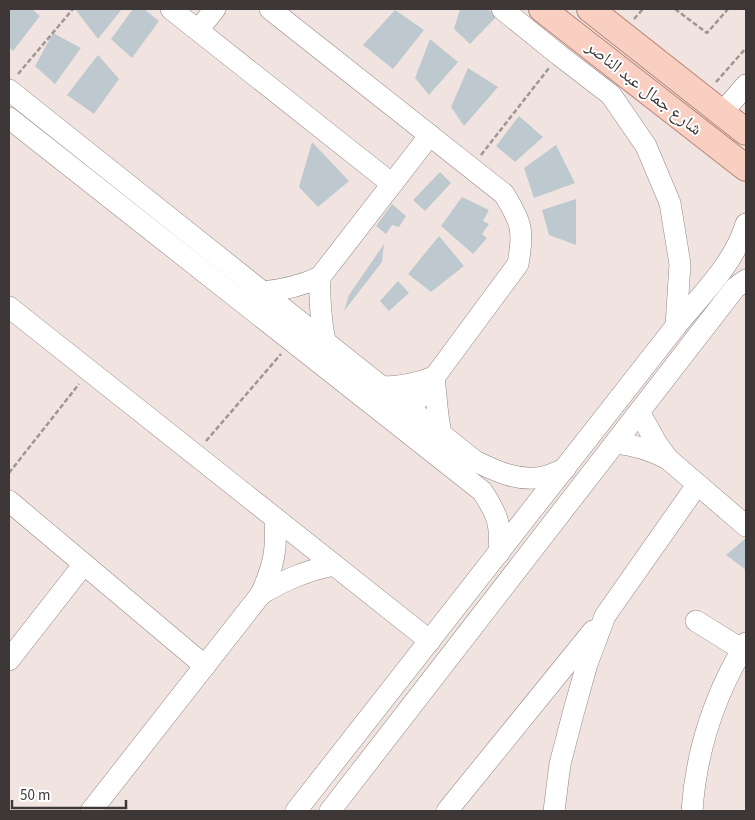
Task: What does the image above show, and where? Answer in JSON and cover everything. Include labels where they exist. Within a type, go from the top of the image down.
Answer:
[{"type":"main road","name":"شارع جمال عبد الناصر","points":[[542,9],[746,168]]},
{"type":"main road","name":"شارع جمال عبد الناصر","points":[[590,9],[746,132]]},
{"type":"street","points":[[172,9],[392,184]]},
{"type":"street","points":[[198,30],[214,9]]},
{"type":"street","points":[[270,9],[504,194],[517,215],[522,240],[518,264],[404,418]]},
{"type":"street","points":[[502,9],[611,95],[646,146],[670,203],[680,264],[676,326]]},
{"type":"street","points":[[12,84],[262,292],[381,386],[404,418],[441,435],[474,461],[498,472],[520,478],[543,477],[565,469]]},
{"type":"street","points":[[713,105],[746,85]]},
{"type":"street","points":[[9,118],[292,341],[404,418],[482,491],[495,510],[500,531],[499,553]]},
{"type":"street","points":[[262,292],[288,289],[320,277],[430,134]]},
{"type":"street","points":[[296,811],[732,257],[746,224]]},
{"type":"street","points":[[330,811],[639,412],[741,284],[718,275]]},
{"type":"street","points":[[320,277],[319,299],[325,342]]},
{"type":"street","points":[[9,307],[430,641]]},
{"type":"street","points":[[381,386],[408,385],[434,377]]},
{"type":"street","points":[[434,377],[441,435]]},
{"type":"street","points":[[639,412],[652,436],[668,459]]},
{"type":"street","points":[[616,443],[652,450],[668,459],[746,526]]},
{"type":"street","points":[[447,811],[605,616],[697,485]]},
{"type":"street","points":[[10,506],[84,564],[205,666]]},
{"type":"street","points":[[91,811],[261,594],[272,570],[276,545],[275,518]]},
{"type":"street","points":[[9,660],[84,564]]},
{"type":"street","points":[[261,594],[284,581],[308,571],[334,565]]},
{"type":"street","points":[[554,811],[560,764],[573,714],[587,664],[605,616]]},
{"type":"street","points":[[692,811],[698,766],[708,724],[728,675],[745,649],[696,621]]},
{"type":"street","points":[[390,691],[410,708]]},
{"type":"path","points":[[12,84],[73,9]]},
{"type":"path","points":[[675,9],[707,34],[728,9]]},
{"type":"path","points":[[713,105],[746,48]]},
{"type":"path","points":[[471,167],[559,55]]},
{"type":"path","points":[[194,454],[292,341]]},
{"type":"path","points":[[9,473],[89,371]]},
{"type":"building","points":[[9,9],[32,9],[40,16],[13,51],[9,47]]},
{"type":"building","points":[[75,9],[122,9],[98,39]]},
{"type":"building","points":[[133,9],[144,9],[159,21],[132,58],[111,39]]},
{"type":"building","points":[[460,9],[487,9],[497,16],[470,44],[454,29]]},
{"type":"building","points":[[395,10],[424,30],[393,69],[363,45]]},
{"type":"building","points":[[53,33],[81,48],[55,84],[35,66]]},
{"type":"building","points":[[430,39],[458,62],[429,95],[415,78]]},
{"type":"building","points":[[98,55],[119,79],[94,114],[67,95]]},
{"type":"building","points":[[468,68],[498,87],[464,126],[451,107]]},
{"type":"building","points":[[519,116],[543,137],[515,162],[496,146]]},
{"type":"building","points":[[312,142],[349,181],[318,207],[299,187]]},
{"type":"building","points":[[556,145],[575,183],[534,198],[524,168]]},
{"type":"building","points":[[440,172],[451,183],[425,211],[413,200]]},
{"type":"building","points":[[462,197],[489,210],[483,221],[489,224],[482,234],[487,238],[473,254],[441,226]]},
{"type":"building","points":[[576,199],[576,245],[549,235],[542,210]]},
{"type":"building","points":[[392,204],[406,216],[399,227],[392,225],[386,234],[376,226]]},
{"type":"building","points":[[439,236],[464,266],[431,292],[408,274]]},
{"type":"building","points":[[384,244],[382,262],[344,311],[349,295]]},
{"type":"building","points":[[398,281],[409,293],[389,311],[380,301]]},
{"type":"building","points":[[746,538],[746,570],[726,555]]}]
